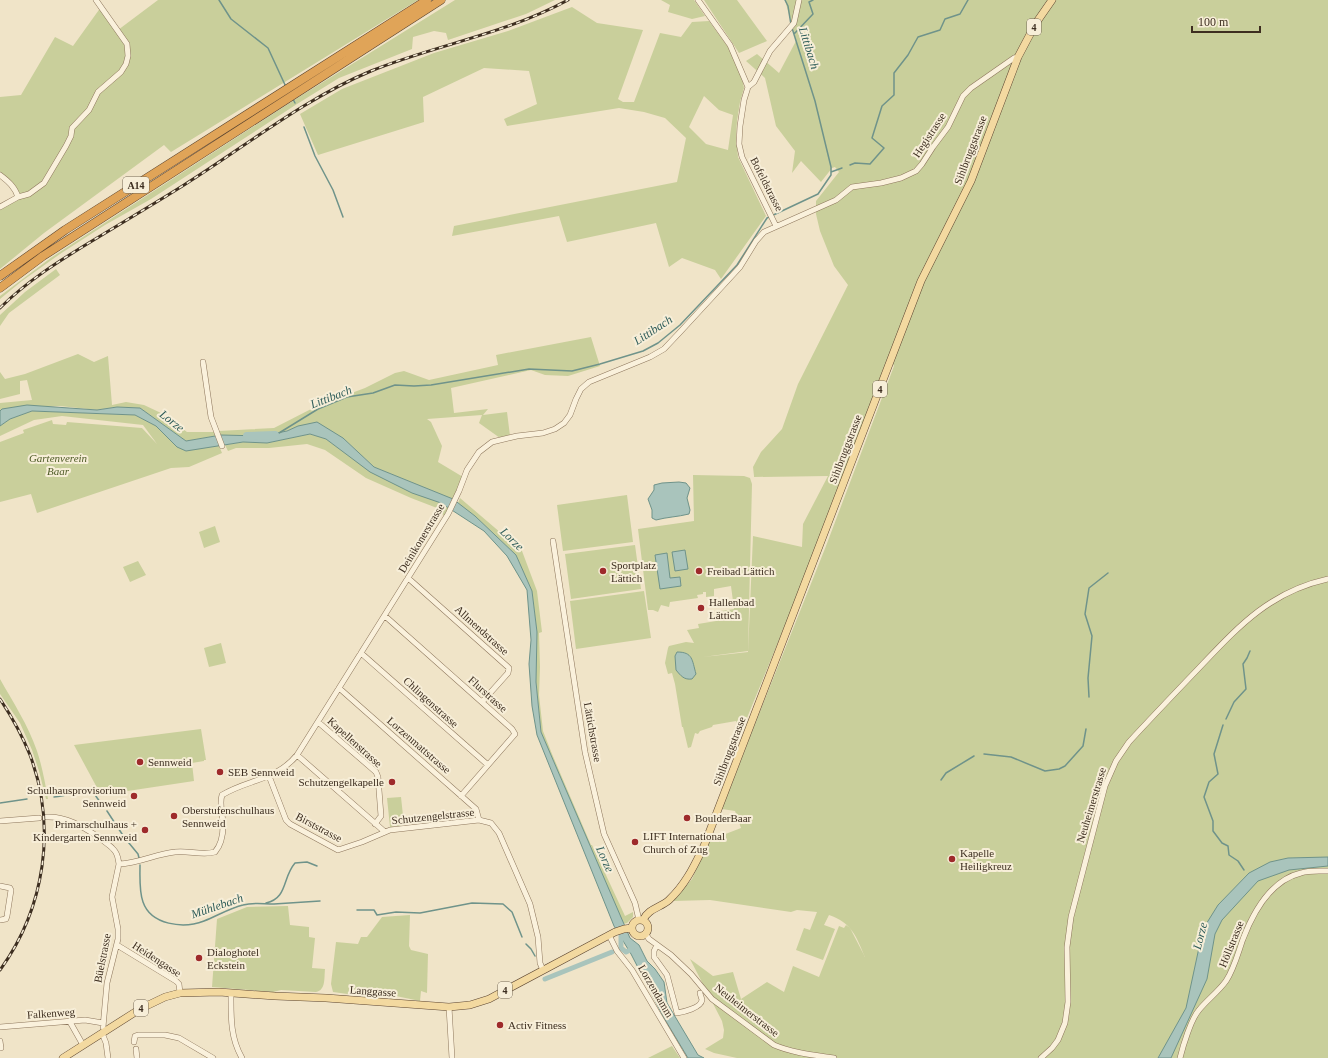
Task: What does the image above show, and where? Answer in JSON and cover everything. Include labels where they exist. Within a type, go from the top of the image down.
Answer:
[{"type":"highway","name":"A14","points":[[0,276],[71,226],[427,0]]},
{"type":"highway","name":"A14","points":[[0,288],[48,253],[441,0]]},
{"type":"main road","name":"Sihlbruggstrasse","points":[[643,922],[650,918],[662,905],[668,901],[685,882],[691,874],[704,846],[918,288],[971,181],[1018,57],[1036,23],[1052,0]]},
{"type":"main road","name":"Sihlbruggstrasse","points":[[643,922],[650,911],[655,907],[662,905]]},
{"type":"main road","points":[[643,922],[648,930],[645,933],[639,935],[630,929],[633,924],[643,922]]},
{"type":"main road","name":"Langgasse","points":[[103,1032],[152,1002],[180,993],[231,993],[449,1007],[470,1005],[489,999],[612,934],[630,929]]},
{"type":"main road","name":"4","points":[[63,1058],[103,1032]]},
{"type":"street","points":[[0,208],[18,197],[28,194],[44,183],[66,146],[71,136],[72,128],[89,110],[98,92],[122,72],[126,64],[128,56],[127,44],[96,0]]},
{"type":"street","points":[[698,0],[730,45],[748,87]]},
{"type":"street","name":"Bofeldstrasse","points":[[776,226],[742,157],[739,144],[740,126],[744,100],[748,87],[754,82],[770,51],[794,23],[799,0]]},
{"type":"street","name":"Hegistrasse","points":[[776,226],[836,200],[852,187],[881,183],[901,178],[916,171],[948,127],[963,96],[971,88],[1014,58],[1018,57]]},
{"type":"street","points":[[0,175],[11,184],[18,197]]},
{"type":"street","name":"Deinikonerstrasse","points":[[119,864],[137,862],[172,852],[181,851],[204,854],[215,852],[221,841],[224,823],[220,800],[222,795],[280,771],[290,764],[297,755],[450,510],[472,460],[486,445],[499,440],[543,433],[555,429],[564,423],[570,415],[578,394],[589,382],[650,357],[664,349],[740,267],[756,241],[764,232],[776,226]]},
{"type":"street","points":[[203,362],[211,417],[222,446]]},
{"type":"street","name":"Lättichstrasse","points":[[553,541],[588,764],[604,834],[643,922]]},
{"type":"street","name":"Allmendstrasse","points":[[408,578],[509,668],[508,673],[482,702]]},
{"type":"street","name":"Neuheimerstrasse","points":[[1040,1058],[1052,1048],[1058,1040],[1065,1023],[1068,1002],[1067,947],[1071,917],[1106,786],[1116,761],[1129,742],[1239,627],[1262,607],[1299,587],[1328,579]]},
{"type":"street","name":"Flurstrasse","points":[[385,616],[516,734],[461,796]]},
{"type":"street","name":"Chlingenstrasse","points":[[361,653],[488,765]]},
{"type":"street","name":"Lorzenmattstrasse","points":[[339,688],[476,809],[479,820]]},
{"type":"street","name":"Kapellenstrasse","points":[[318,722],[376,772],[378,777],[381,816],[375,824]]},
{"type":"street","name":"Schutzengelstrasse","points":[[297,755],[385,832],[390,830],[479,820],[491,823],[499,833],[527,898],[538,937],[540,963],[543,970]]},
{"type":"street","name":"Birststrasse","points":[[270,776],[286,820],[290,824],[334,849],[342,850],[385,832]]},
{"type":"street","points":[[46,817],[61,818],[76,823],[84,828],[114,849],[117,854],[119,864]]},
{"type":"street","points":[[0,821],[39,818]]},
{"type":"street","name":"Büelstrasse","points":[[108,1058],[103,1032],[103,1023],[107,983],[116,945],[118,929],[112,897],[119,864]]},
{"type":"street","name":"Höllstrasse","points":[[1180,1058],[1185,1041],[1198,1011],[1226,981],[1235,963],[1249,924],[1261,903],[1284,880],[1301,872],[1328,871]]},
{"type":"street","points":[[0,886],[10,888],[11,890],[6,919],[0,920]]},
{"type":"street","points":[[636,908],[650,911]]},
{"type":"street","name":"Neuheimerstrasse","points":[[645,933],[649,939],[671,955],[691,974],[712,999],[774,1045],[784,1050],[834,1058]]},
{"type":"street","name":"Lorzendamm","points":[[612,934],[617,951],[632,970],[684,1058]]},
{"type":"street","name":"Heidengasse","points":[[116,945],[176,981],[179,984],[180,993]]},
{"type":"street","points":[[657,945],[654,951],[654,957],[667,975],[677,1013],[691,1010],[700,1003],[702,999],[700,993]]},
{"type":"street","points":[[231,993],[231,1025],[233,1039],[242,1058]]},
{"type":"street","points":[[449,1007],[452,1058]]},
{"type":"street","name":"Falkenweg","points":[[0,1027],[85,1020],[103,1023]]},
{"type":"street","points":[[70,1022],[83,1045]]},
{"type":"street","points":[[134,1042],[135,1036],[138,1035],[172,1036],[179,1038],[213,1058]]},
{"type":"street","points":[[0,1041],[1,1048]]},
{"type":"street","points":[[136,1050],[137,1058]]},
{"type":"green space","points":[[158,0],[418,0],[171,152],[164,145],[44,233],[0,269],[0,207],[18,197],[0,175],[0,97],[21,95],[55,37],[73,46],[101,7],[118,30]]},
{"type":"green space","points":[[455,0],[555,0],[526,14],[448,40],[446,33],[434,31],[413,37],[412,49],[339,78],[151,199],[105,225],[60,254],[0,299],[0,296],[52,257],[299,97]]},
{"type":"green space","points":[[661,0],[694,0],[705,16],[692,19],[668,12],[670,5]]},
{"type":"green space","points":[[704,0],[737,0],[767,41],[739,53]]},
{"type":"green space","points":[[785,0],[1328,0],[1328,1058],[737,1058],[714,1053],[705,1049],[723,1038],[724,1030],[722,1021],[690,959],[713,976],[733,972],[741,999],[767,982],[784,992],[793,966],[819,977],[839,926],[844,928],[846,925],[849,927],[837,918],[829,915],[824,925],[835,929],[823,960],[796,950],[804,928],[810,930],[817,912],[797,910],[791,912],[710,900],[673,901],[692,879],[710,840],[741,828],[735,811],[722,809],[826,546],[894,366],[889,356],[816,550],[742,730],[736,728],[736,721],[713,725],[712,727],[700,731],[698,734],[695,733],[691,747],[688,748],[682,727],[675,684],[672,673],[668,674],[665,663],[668,648],[669,646],[686,642],[694,643],[687,630],[699,628],[698,624],[716,621],[715,612],[734,609],[731,586],[714,589],[714,596],[706,597],[706,592],[703,592],[703,594],[697,595],[698,598],[670,602],[669,607],[661,605],[658,612],[648,610],[638,529],[694,521],[693,475],[744,476],[750,478],[752,484],[748,651],[703,657],[748,652],[753,536],[802,547],[803,524],[828,476],[754,477],[753,467],[761,452],[782,429],[798,384],[848,285],[834,266],[820,231],[816,214],[816,201],[839,172],[835,167],[832,168],[821,182],[801,161],[792,173],[795,151],[776,126],[765,78],[746,61],[757,54],[779,73],[796,41]],"holes":[[[851,929],[856,937],[865,957]]]},
{"type":"green space","points":[[572,7],[597,23],[643,30],[618,99],[623,102],[634,102],[660,33],[681,37],[692,22],[709,21],[734,55],[742,77],[744,88],[740,102],[736,136],[738,157],[766,216],[721,279],[715,270],[682,258],[669,267],[656,223],[567,242],[559,216],[452,236],[454,226],[677,182],[686,138],[665,118],[644,112],[619,108],[507,126],[504,119],[537,104],[529,71],[484,68],[423,97],[424,122],[318,155],[300,114],[342,89],[434,53],[508,31]],"holes":[[[704,96],[719,110],[733,115],[728,150],[706,144],[689,127]]]},
{"type":"green space","points":[[56,269],[60,275],[9,313],[0,326],[0,315],[25,292]]},
{"type":"green space","points":[[591,337],[600,366],[568,376],[545,375],[531,370],[451,388],[454,413],[488,409],[483,415],[507,412],[510,436],[500,438],[479,423],[482,415],[427,419],[431,422],[442,446],[438,462],[463,477],[454,500],[374,467],[343,438],[298,426],[280,433],[261,435],[221,435],[219,431],[274,428],[317,406],[365,388],[395,373],[404,371],[429,380],[498,365],[496,355]]},
{"type":"green space","points":[[78,354],[94,362],[108,356],[112,405],[126,402],[144,405],[161,413],[187,432],[215,432],[216,436],[186,441],[140,408],[117,407],[97,410],[60,406],[2,409],[0,411],[0,403],[32,400],[27,380],[20,381],[20,394],[0,399],[0,372],[5,379],[25,374]]},
{"type":"green space","name":"Gartenverein Baar","points":[[32,411],[135,415],[156,426],[177,447],[219,446],[222,453],[189,467],[171,468],[37,513],[31,494],[0,502],[0,442],[24,433],[23,430],[52,420],[53,424],[66,425],[67,422],[142,428],[157,444],[143,425],[62,416],[34,420],[0,436],[0,426],[10,419]]},
{"type":"green space","points":[[310,434],[326,439],[345,453],[449,507],[444,516],[437,508],[366,478],[325,450],[307,444],[269,448],[236,448],[228,451],[225,445],[243,442],[267,443]]},
{"type":"green space","points":[[627,495],[633,542],[563,551],[557,505]]},
{"type":"green space","points":[[460,498],[522,551],[537,591],[542,632],[539,633],[539,695],[543,731],[591,845],[625,916],[633,912],[633,917],[627,923],[623,924],[541,732],[536,682],[537,632],[532,591],[516,555],[475,516],[458,503]]},
{"type":"green space","points":[[215,526],[220,542],[204,548],[199,532]]},
{"type":"green space","name":"Sportplatz Lättich","points":[[635,545],[641,589],[571,599],[565,554]]},
{"type":"green space","points":[[138,561],[146,575],[130,582],[123,567]]},
{"type":"green space","points":[[644,591],[651,638],[576,649],[570,601]]},
{"type":"green space","points":[[221,643],[226,663],[209,667],[204,648]]},
{"type":"green space","points":[[0,679],[20,714],[37,751],[45,780],[48,799],[46,799],[32,750],[20,723],[0,694]]},
{"type":"green space","name":"Sennweid","points":[[201,729],[206,760],[192,763],[194,781],[101,795],[74,745]]},
{"type":"green space","points":[[401,797],[404,825],[390,827],[387,798]]},
{"type":"green space","points":[[288,906],[290,925],[309,927],[309,937],[315,938],[312,968],[325,969],[324,983],[321,989],[316,992],[281,990],[273,992],[212,987],[217,919],[247,907]]},
{"type":"green space","points":[[410,915],[409,946],[411,950],[428,954],[427,993],[421,991],[420,1001],[391,995],[369,997],[333,992],[331,984],[336,942],[358,944],[361,937],[367,937],[382,917]]},
{"type":"green space","points":[[672,1046],[680,1058],[648,1058]]},
{"type":"water","points":[[27,405],[97,410],[117,407],[140,408],[186,441],[221,435],[262,436],[287,431],[298,426],[317,422],[343,438],[374,467],[453,499],[475,516],[516,555],[532,591],[537,632],[536,682],[541,732],[630,938],[639,945],[647,961],[664,982],[667,1003],[698,1055],[704,1058],[688,1058],[664,1018],[631,954],[614,926],[537,735],[532,706],[529,664],[531,640],[527,590],[507,556],[484,531],[441,503],[412,493],[370,472],[326,439],[310,434],[267,443],[243,442],[186,451],[177,447],[156,426],[135,415],[32,411],[10,419],[0,426],[0,411],[2,409]]},
{"type":"water","points":[[679,482],[686,483],[690,488],[687,498],[690,510],[689,514],[656,520],[652,518],[652,510],[648,499],[654,490],[654,485]]},
{"type":"water","points":[[685,550],[688,569],[675,571],[672,552]]},
{"type":"water","points":[[667,553],[670,578],[680,577],[681,586],[660,589],[655,555]]},
{"type":"water","points":[[677,652],[686,653],[691,658],[696,674],[692,679],[683,677],[676,670],[675,656]]},
{"type":"water","points":[[1328,857],[1328,866],[1289,870],[1258,881],[1222,920],[1215,934],[1207,979],[1171,1058],[1158,1058],[1186,1008],[1203,929],[1218,905],[1249,873],[1270,862],[1288,858]]},
{"type":"waterway","points":[[219,0],[231,19],[268,48],[286,87]]},
{"type":"waterway","name":"Littibach","points":[[785,0],[788,6],[791,25]]},
{"type":"waterway","points":[[794,34],[813,14],[809,2],[813,0]]},
{"type":"waterway","points":[[850,165],[855,163],[870,164],[884,148],[872,138],[882,106],[894,95],[894,73],[908,55],[918,37],[940,30],[945,19],[960,14],[968,0]]},
{"type":"waterway","name":"Littibach","points":[[279,433],[318,409],[347,397],[373,393],[395,385],[431,385],[529,369],[572,371],[643,351],[658,343],[680,325],[737,265],[767,218],[818,194],[831,175],[831,167],[815,101],[792,28]]},
{"type":"waterway","points":[[293,99],[295,103]]},
{"type":"waterway","points":[[304,127],[315,156],[333,190],[343,217]]},
{"type":"waterway","points":[[831,172],[842,168]]},
{"type":"waterway","name":"Lorze","points":[[247,436],[275,435]]},
{"type":"waterway","points":[[1089,697],[1088,678],[1092,636],[1085,614],[1089,588],[1108,573]]},
{"type":"waterway","points":[[1226,719],[1234,702],[1246,689],[1243,664],[1250,651]]},
{"type":"waterway","points":[[1223,725],[1214,754],[1218,774],[1209,782],[1204,797],[1213,821],[1213,831],[1222,843],[1228,846],[1229,855],[1238,861],[1244,870]]},
{"type":"waterway","points":[[984,754],[1011,757],[1045,771],[1059,769],[1065,766],[1083,746],[1086,729]]},
{"type":"waterway","points":[[941,780],[946,773],[974,756]]},
{"type":"waterway","name":"Mühlebach","points":[[54,797],[88,789],[93,792],[100,802]]},
{"type":"waterway","name":"Mühlebach","points":[[0,803],[27,799]]},
{"type":"waterway","name":"Mühlebach","points":[[107,811],[124,837],[138,854],[139,858]]},
{"type":"waterway","points":[[266,903],[278,897],[295,863],[307,862],[317,866]]},
{"type":"waterway","name":"Mühlebach","points":[[140,865],[140,889],[143,902],[147,910],[160,920],[178,925],[187,925],[204,921],[238,906],[247,904],[320,901]]},
{"type":"waterway","name":"Mühlebach","points":[[357,910],[374,910],[377,915],[396,912],[420,913],[472,903],[503,904],[512,912],[522,937]]},
{"type":"waterway","points":[[621,932],[621,948],[626,952],[632,949]]},
{"type":"waterway","name":"Mühlebach","points":[[526,944],[535,956]]},
{"type":"waterway","points":[[545,979],[612,952]]},
{"type":"railway","points":[[0,308],[32,280],[56,264],[184,185],[322,95],[371,71],[520,22],[568,0]]},
{"type":"railway","points":[[0,699],[24,740],[30,755],[38,782],[43,810],[44,838],[42,866],[36,894],[27,920],[15,946],[0,970]]},
{"type":"place","name":"Sportplatz Lättich","points":[[603,571]]},
{"type":"place","name":"Freibad Lättich","points":[[699,571]]},
{"type":"place","name":"Hallenbad Lättich","points":[[701,608]]},
{"type":"place","name":"Sennweid","points":[[140,762]]},
{"type":"place","name":"SEB Sennweid","points":[[220,772]]},
{"type":"place","name":"Schutzengelkapelle","points":[[392,782]]},
{"type":"place","name":"Schulhausprovisorium Sennweid","points":[[134,796]]},
{"type":"place","name":"Oberstufenschulhaus Sennweid","points":[[174,816]]},
{"type":"place","name":"BoulderBaar","points":[[687,818]]},
{"type":"place","name":"Primarschulhaus + Kindergarten Sennweid","points":[[145,830]]},
{"type":"place","name":"LIFT International Church of Zug","points":[[635,842]]},
{"type":"place","name":"Kapelle Heiligkreuz","points":[[952,859]]},
{"type":"place","name":"Dialoghotel Eckstein","points":[[199,958]]},
{"type":"place","name":"Activ Fitness","points":[[500,1025]]}]
